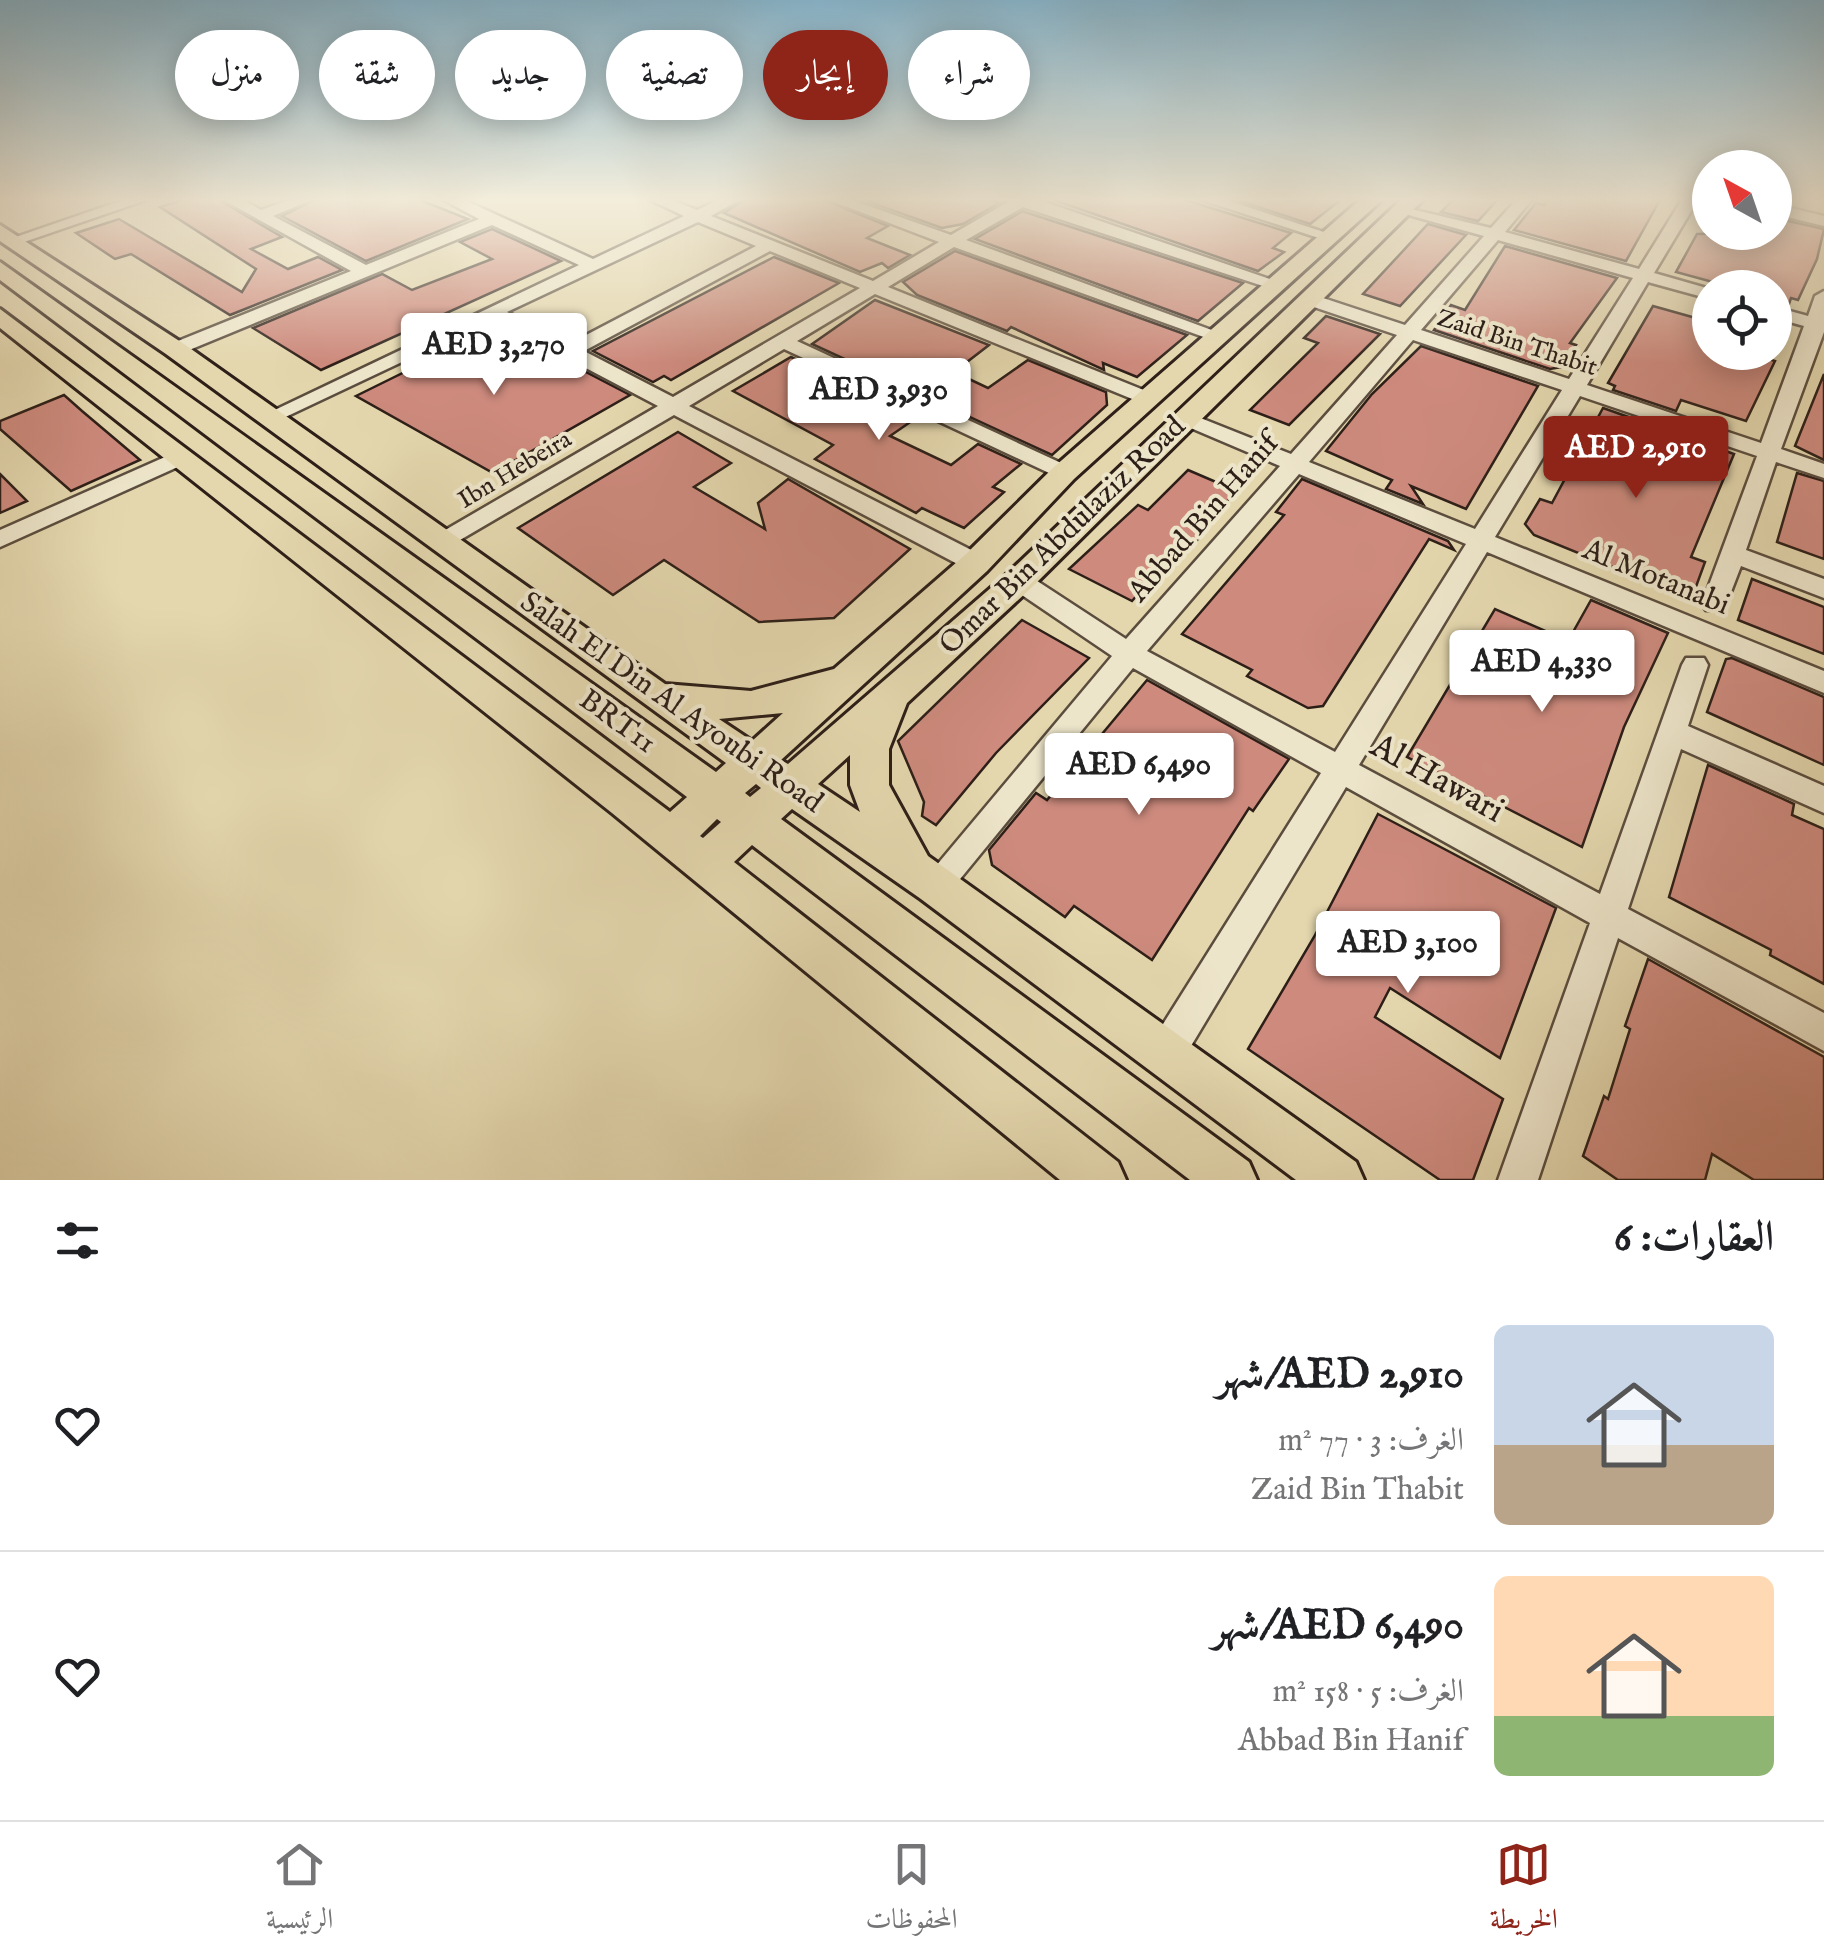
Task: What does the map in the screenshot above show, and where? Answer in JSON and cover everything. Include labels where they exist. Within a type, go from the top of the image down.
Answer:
[{"type":"main road","name":"Salah El Din Al Ayoubi Road","points":[[33,253],[175,349],[652,693],[926,879],[1338,1180]]},
{"type":"main road","name":"Omar Bin Abdulaziz Road","points":[[686,851],[770,774],[864,664],[976,562],[1064,473],[1313,253]]},
{"type":"main road","name":"Omar Bin Abdulaziz Road","points":[[770,774],[901,688],[1019,581],[1358,253]]},
{"type":"main road","name":"BRT11","points":[[0,269],[733,807],[1231,1180]]},
{"type":"main road","points":[[0,316],[686,851],[1092,1178]]},
{"type":"main road","points":[[652,693],[706,706],[757,708],[802,694],[864,664]]},
{"type":"main road","points":[[901,688],[874,731],[865,762],[875,806],[926,879]]},
{"type":"street","points":[[330,253],[365,271]]},
{"type":"street","points":[[175,349],[409,253]]},
{"type":"street","points":[[566,253],[592,265]]},
{"type":"street","points":[[270,417],[617,253]]},
{"type":"street","points":[[570,351],[755,253]]},
{"type":"street","points":[[782,253],[1149,399]]},
{"type":"street","name":"Ibn Hebeira","points":[[443,542],[933,253]]},
{"type":"street","points":[[988,253],[1219,336]]},
{"type":"street","points":[[1182,253],[1278,285]]},
{"type":"street","name":"Abbad Bin Hanif","points":[[926,879],[1129,654],[1477,253]]},
{"type":"street","points":[[1564,253],[1692,289]]},
{"type":"street","points":[[1166,1053],[1657,253]]},
{"type":"street","points":[[1715,604],[1819,324],[1824,296]]},
{"type":"street","name":"Zaid Bin Thabit","points":[[1308,300],[1824,472]]},
{"type":"street","points":[[492,312],[976,562]]},
{"type":"street","points":[[1792,317],[1819,324]]},
{"type":"street","points":[[781,341],[1064,473]]},
{"type":"street","name":"Al Motanabi","points":[[1186,418],[1824,682]]},
{"type":"street","points":[[0,540],[183,456]]},
{"type":"street","points":[[1732,554],[1824,589]]},
{"type":"street","name":"Al Hawari","points":[[1019,581],[1129,654],[1824,1033]]},
{"type":"street","points":[[1518,1180],[1695,665]]},
{"type":"street","points":[[1672,732],[1824,800]]},
{"type":"building","points":[[106,253],[176,253],[242,292],[256,269],[231,253],[259,253],[288,269],[318,257],[342,270],[230,315],[131,254],[115,259]]},
{"type":"building","points":[[351,253],[385,253],[366,261]]},
{"type":"building","points":[[481,253],[544,253],[561,261],[321,370],[253,328],[382,274],[412,290],[492,259]]},
{"type":"building","points":[[816,253],[910,255],[888,268],[882,263],[860,272]]},
{"type":"building","points":[[952,253],[961,253],[1187,335],[1137,377],[1103,363],[1104,370],[1011,327],[1007,331],[917,295],[903,282]]},
{"type":"building","points":[[1013,253],[1152,253],[1243,283],[1198,321]]},
{"type":"building","points":[[1206,253],[1283,253],[1258,271]]},
{"type":"building","points":[[1401,253],[1449,253],[1400,306],[1363,294]]},
{"type":"building","points":[[1501,253],[1530,253],[1617,278],[1570,343],[1576,345],[1561,367],[1550,369],[1434,330],[1451,305],[1465,310]]},
{"type":"building","points":[[1597,253],[1630,253],[1626,261]]},
{"type":"building","points":[[1686,253],[1818,253],[1798,300],[1792,298],[1792,270],[1692,270],[1692,276],[1676,272]]},
{"type":"building","points":[[774,257],[839,283],[671,380],[664,376],[653,382],[593,351]]},
{"type":"building","points":[[875,300],[989,345],[954,372],[988,388],[1028,360],[1106,392],[1107,405],[1052,455],[812,344]]},
{"type":"building","points":[[1653,306],[1692,317],[1692,370],[1771,370],[1746,421],[1681,400],[1676,411],[1613,390],[1615,386],[1608,383]]},
{"type":"building","points":[[1326,316],[1380,334],[1289,425],[1250,410],[1318,343],[1304,338]]},
{"type":"building","points":[[498,326],[630,395],[493,473],[356,396]]},
{"type":"building","points":[[1421,346],[1538,386],[1466,509],[1411,486],[1423,504],[1386,489],[1392,480],[1326,451],[1372,394]]},
{"type":"building","points":[[791,357],[919,416],[890,436],[951,465],[978,444],[1021,464],[993,487],[1004,492],[964,528],[922,508],[916,513],[815,459],[833,445],[733,391]]},
{"type":"building","points":[[1824,374],[1824,460],[1795,446]]},
{"type":"building","points":[[64,395],[140,460],[71,491],[0,429],[0,421]]},
{"type":"building","points":[[1603,408],[1734,454],[1691,557],[1705,562],[1694,592],[1679,594],[1534,535],[1525,524],[1540,499],[1552,503]]},
{"type":"building","points":[[678,432],[731,463],[694,487],[765,529],[758,503],[788,479],[910,549],[834,618],[759,622],[664,560],[613,595],[518,528]]},
{"type":"building","points":[[1188,470],[1237,491],[1197,534],[1201,536],[1171,566],[1165,563],[1132,601],[1069,569],[1138,505],[1148,510]]},
{"type":"building","points":[[1797,473],[1824,481],[1824,559],[1777,542]]},
{"type":"building","points":[[0,474],[27,501],[0,513]]},
{"type":"building","points":[[1302,479],[1448,541],[1454,550],[1429,539],[1323,706],[1308,708],[1247,676],[1252,670],[1182,634],[1284,515],[1276,512]]},
{"type":"building","points":[[1752,579],[1824,607],[1824,654],[1738,620]]},
{"type":"building","points":[[1591,600],[1668,633],[1624,727],[1582,847],[1407,757],[1495,609],[1568,641]]},
{"type":"building","points":[[1022,620],[1089,658],[996,753],[936,825],[922,816],[924,802],[898,741]]},
{"type":"building","points":[[1732,658],[1824,697],[1824,765],[1707,712],[1726,659]]},
{"type":"building","points":[[1147,680],[1289,759],[1253,811],[1249,808],[1152,960],[1074,906],[1065,917],[992,865],[989,850],[1036,793],[1047,800]]},
{"type":"building","points":[[1708,765],[1794,804],[1792,815],[1824,829],[1824,984],[1770,955],[1771,950],[1669,897]]},
{"type":"building","points":[[1378,814],[1556,908],[1500,1058],[1390,988],[1375,1017],[1503,1099],[1473,1180],[1440,1180],[1248,1049],[1314,937]]},
{"type":"building","points":[[1648,959],[1824,1057],[1824,1180],[1754,1180],[1712,1154],[1705,1180],[1618,1180],[1583,1156],[1604,1096],[1608,1099],[1630,1029],[1625,1026]]}]
